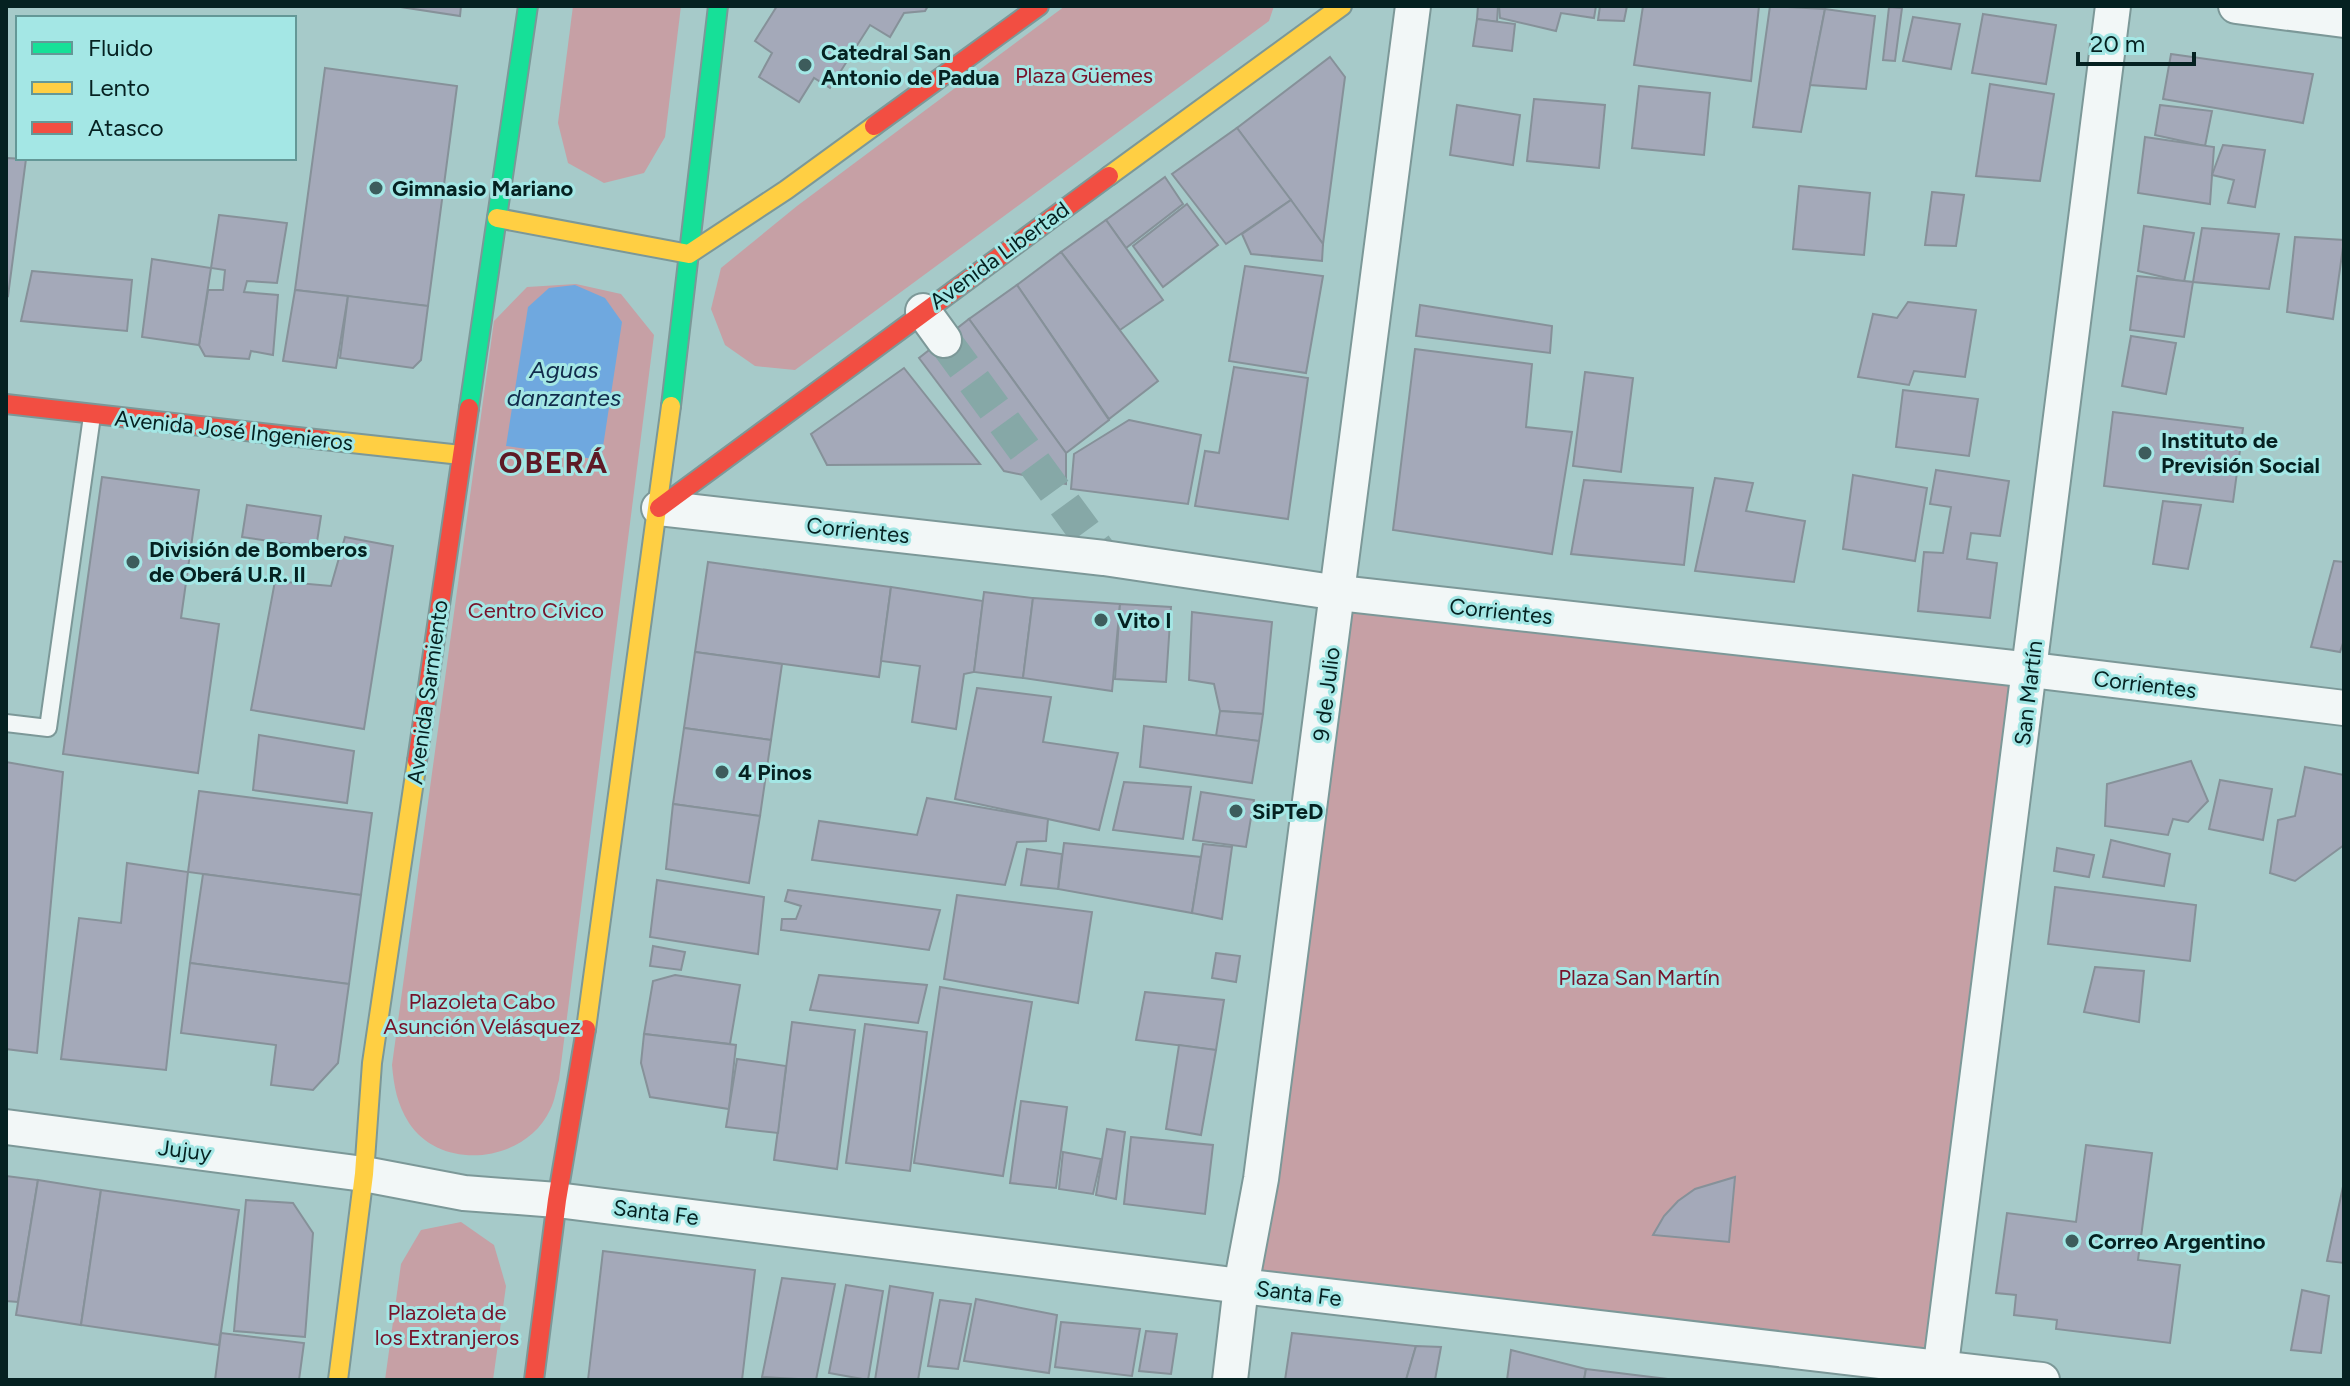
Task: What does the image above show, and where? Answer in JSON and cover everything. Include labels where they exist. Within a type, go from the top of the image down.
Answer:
[{"type":"main road","name":"Avenida Sarmiento","points":[[338,1380],[364,1174],[372,1063],[528,6]]},
{"type":"main road","points":[[534,1380],[557,1200],[579,1082],[659,508],[718,6]]},
{"type":"main road","points":[[497,218],[689,254],[786,190],[1039,6]]},
{"type":"main road","name":"Avenida Libertad","points":[[659,508],[1342,6]]},
{"type":"main road","name":"Avenida José Ingenieros","points":[[6,404],[461,455]]},
{"type":"street","name":"9 de Julio","points":[[1230,1380],[1241,1286],[1261,1179],[1413,6]]},
{"type":"street","name":"San Martín","points":[[1940,1373],[2113,6]]},
{"type":"street","points":[[2236,6],[2344,20]]},
{"type":"street","points":[[923,311],[944,340]]},
{"type":"street","name":"Corrientes","points":[[659,508],[1104,558],[1339,593],[2344,708]]},
{"type":"street","name":"Jujuy","points":[[6,1127],[364,1174],[464,1193],[557,1200]]},
{"type":"street","name":"Santa Fe","points":[[557,1200],[1940,1373],[2042,1380]]},
{"type":"lane","points":[[680,330],[693,351]]},
{"type":"lane","points":[[6,723],[48,728],[92,415]]},
{"type":"green space","points":[[573,6],[681,6],[665,137],[644,173],[604,183],[568,163],[558,123]]},
{"type":"green space","name":"Plaza Güemes","points":[[1065,6],[1274,6],[1269,21],[795,370],[755,366],[725,345],[711,309],[721,268],[797,206]]},
{"type":"green space","points":[[576,284],[621,294],[654,335],[559,1080],[550,1110],[538,1128],[522,1141],[483,1155],[462,1155],[424,1139],[409,1123],[397,1095],[392,1065],[494,321],[527,287]]},
{"type":"green space","name":"Plaza San Martín","points":[[1339,593],[2031,670],[1941,1367],[1241,1286]]},
{"type":"green space","name":"Plazoleta de los Extranjeros","points":[[461,1222],[494,1245],[506,1286],[493,1380],[385,1380],[401,1264],[421,1230]]},
{"type":"water","name":"Aguas danzantes","points":[[575,285],[605,298],[622,322],[601,460],[506,446],[528,307],[549,288]]},
{"type":"building","points":[[394,6],[461,6],[460,16]]},
{"type":"building","name":"Catedral San Antonio de Padua","points":[[777,6],[928,6],[925,11],[904,13],[890,37],[870,25],[830,88],[814,78],[799,102],[759,77],[772,53],[755,41]]},
{"type":"building","points":[[1478,6],[1498,6],[1497,22],[1477,19]]},
{"type":"building","points":[[1499,6],[1596,6],[1594,18],[1561,13],[1556,31],[1500,18]]},
{"type":"building","points":[[1600,6],[1627,6],[1624,21],[1598,20]]},
{"type":"building","points":[[1643,6],[1759,6],[1751,81],[1634,65]]},
{"type":"building","points":[[1770,6],[1825,9],[1801,132],[1753,127]]},
{"type":"building","points":[[1889,7],[1902,8],[1895,61],[1883,60]]},
{"type":"building","points":[[1825,9],[1875,16],[1866,89],[1810,85]]},
{"type":"building","points":[[1983,14],[2056,25],[2046,84],[1972,73]]},
{"type":"building","points":[[1913,17],[1960,24],[1951,69],[1903,61]]},
{"type":"building","points":[[1477,19],[1515,24],[1512,51],[1473,46]]},
{"type":"building","points":[[2171,54],[2313,74],[2303,123],[2163,99]]},
{"type":"building","points":[[1330,57],[1345,77],[1323,244],[1237,128]]},
{"type":"building","name":"Gimnasio Mariano","points":[[325,68],[457,86],[428,306],[295,290]]},
{"type":"building","points":[[1990,84],[2054,94],[2040,181],[1976,176]]},
{"type":"building","points":[[1639,86],[1710,93],[1704,155],[1632,148]]},
{"type":"building","points":[[1534,99],[1605,105],[1599,168],[1527,161]]},
{"type":"building","points":[[1457,105],[1520,115],[1513,165],[1450,155]]},
{"type":"building","points":[[2160,105],[2212,111],[2205,146],[2155,135]]},
{"type":"building","points":[[1237,128],[1291,200],[1226,244],[1172,174]]},
{"type":"building","points":[[2145,137],[2214,147],[2210,204],[2138,193]]},
{"type":"building","points":[[2223,145],[2265,150],[2255,207],[2228,203],[2234,180],[2212,175]]},
{"type":"building","points":[[6,158],[26,160],[6,295]]},
{"type":"building","points":[[1165,177],[1183,204],[1126,248],[1106,220]]},
{"type":"building","points":[[1799,186],[1870,193],[1864,255],[1793,249]]},
{"type":"building","points":[[1932,192],[1964,195],[1956,246],[1925,245]]},
{"type":"building","points":[[1291,200],[1323,244],[1322,261],[1251,254],[1242,234]]},
{"type":"building","points":[[1187,204],[1218,245],[1163,287],[1133,246]]},
{"type":"building","points":[[219,215],[287,223],[277,283],[247,281],[244,292],[278,295],[273,355],[251,351],[249,359],[205,356],[199,345],[208,290],[223,290],[225,270],[211,268]]},
{"type":"building","points":[[1106,220],[1163,300],[1120,330],[1061,252]]},
{"type":"building","points":[[2144,226],[2194,233],[2184,282],[2138,271]]},
{"type":"building","points":[[2202,228],[2279,234],[2269,289],[2193,282]]},
{"type":"building","points":[[2295,237],[2344,240],[2333,319],[2287,312]]},
{"type":"building","points":[[1061,252],[1158,381],[1109,419],[1017,285]]},
{"type":"building","points":[[152,259],[211,268],[199,345],[142,337]]},
{"type":"building","points":[[1245,266],[1323,276],[1306,373],[1229,361]]},
{"type":"building","points":[[32,271],[132,280],[127,331],[21,321]]},
{"type":"building","points":[[2137,276],[2193,282],[2184,337],[2130,330]]},
{"type":"building","points":[[1017,285],[1109,420],[1066,453],[969,319]]},
{"type":"building","points":[[295,290],[348,296],[336,368],[283,361]]},
{"type":"building","points":[[348,296],[428,306],[421,360],[413,368],[340,358]]},
{"type":"building","points":[[1908,302],[1976,310],[1965,377],[1914,371],[1909,385],[1858,377],[1873,314],[1897,318]]},
{"type":"building","points":[[1420,305],[1552,326],[1550,353],[1416,336]]},
{"type":"building","points":[[969,319],[1066,453],[1066,484],[1004,471],[919,358]]},
{"type":"building","points":[[2131,336],[2176,343],[2166,394],[2122,386]]},
{"type":"building","points":[[1415,349],[1532,364],[1526,427],[1572,432],[1552,554],[1393,530]]},
{"type":"building","points":[[1234,367],[1308,378],[1288,519],[1195,506],[1205,451],[1219,453]]},
{"type":"building","points":[[904,368],[980,464],[827,465],[811,434]]},
{"type":"building","points":[[1585,372],[1633,378],[1621,472],[1573,466]]},
{"type":"building","points":[[1903,390],[1978,399],[1969,456],[1896,447]]},
{"type":"building","points":[[2113,412],[2243,428],[2233,502],[2104,486]]},
{"type":"building","points":[[1129,420],[1201,435],[1188,504],[1071,489],[1074,454]]},
{"type":"building","points":[[1936,470],[2009,481],[2000,536],[1971,533],[1967,559],[1997,563],[1990,618],[1918,611],[1924,552],[1943,553],[1951,507],[1930,504]]},
{"type":"building","points":[[1853,475],[1927,488],[1915,561],[1843,549]]},
{"type":"building","points":[[102,477],[199,490],[181,618],[219,624],[198,773],[63,754]]},
{"type":"building","points":[[1715,478],[1753,483],[1746,511],[1805,521],[1794,582],[1695,571]]},
{"type":"building","points":[[1584,480],[1693,488],[1684,565],[1571,554]]},
{"type":"building","points":[[2163,501],[2201,505],[2188,569],[2153,564]]},
{"type":"building","points":[[247,505],[321,516],[316,548],[242,537]]},
{"type":"building","points":[[345,537],[393,546],[364,729],[251,710],[275,581],[331,586]]},
{"type":"building","points":[[2334,561],[2344,562],[2344,640],[2340,652],[2311,647]]},
{"type":"building","points":[[708,562],[891,587],[879,677],[695,652]]},
{"type":"building","points":[[891,587],[983,601],[974,672],[964,674],[956,729],[912,722],[920,666],[881,661]]},
{"type":"building","points":[[984,592],[1033,598],[1023,678],[974,672]]},
{"type":"building","points":[[1033,598],[1120,604],[1112,691],[1023,678]]},
{"type":"building","points":[[1120,604],[1171,607],[1166,682],[1115,679]]},
{"type":"building","points":[[1192,612],[1272,622],[1263,714],[1220,711],[1214,684],[1189,680]]},
{"type":"building","points":[[695,652],[782,664],[771,740],[684,728]]},
{"type":"building","points":[[977,688],[1051,697],[1043,742],[1118,753],[1099,830],[955,799]]},
{"type":"building","points":[[1220,711],[1263,714],[1259,741],[1216,736]]},
{"type":"building","points":[[1144,726],[1259,741],[1252,783],[1140,767]]},
{"type":"building","name":"4 Pinos","points":[[684,728],[771,740],[760,816],[673,804]]},
{"type":"building","points":[[259,735],[354,751],[347,803],[253,790]]},
{"type":"building","points":[[2191,761],[2208,801],[2188,822],[2173,819],[2168,835],[2105,826],[2107,784]]},
{"type":"building","points":[[6,762],[63,772],[37,1053],[6,1049]]},
{"type":"building","points":[[2305,767],[2344,775],[2344,845],[2295,881],[2270,873],[2278,820],[2295,816]]},
{"type":"building","points":[[2220,780],[2272,789],[2263,840],[2209,829]]},
{"type":"building","points":[[1124,782],[1191,787],[1183,839],[1113,830]]},
{"type":"building","points":[[199,791],[372,813],[361,895],[188,872]]},
{"type":"building","points":[[1201,792],[1254,800],[1246,847],[1193,840]]},
{"type":"building","points":[[927,798],[1048,819],[1046,841],[1017,842],[1005,885],[812,860],[819,821],[917,835]]},
{"type":"building","points":[[673,804],[760,816],[749,883],[666,869]]},
{"type":"building","points":[[2111,840],[2170,854],[2164,886],[2103,877]]},
{"type":"building","points":[[1064,843],[1201,857],[1192,913],[1058,889]]},
{"type":"building","points":[[1203,844],[1232,847],[1222,919],[1192,913]]},
{"type":"building","points":[[2057,848],[2094,855],[2089,877],[2054,871]]},
{"type":"building","points":[[1027,849],[1062,854],[1058,889],[1021,885]]},
{"type":"building","points":[[127,863],[188,872],[166,1070],[61,1059],[79,918],[121,923]]},
{"type":"building","points":[[203,874],[361,895],[349,984],[190,963]]},
{"type":"building","points":[[657,880],[764,897],[758,954],[650,937]]},
{"type":"building","points":[[2055,887],[2196,905],[2190,961],[2048,944]]},
{"type":"building","points":[[788,890],[940,910],[929,950],[781,930],[782,919],[796,919],[801,906],[785,901]]},
{"type":"building","points":[[957,895],[1092,912],[1078,1003],[944,979]]},
{"type":"building","points":[[653,946],[685,952],[681,970],[650,966]]},
{"type":"building","points":[[1216,953],[1240,956],[1236,982],[1212,978]]},
{"type":"building","points":[[190,963],[349,984],[338,1063],[313,1090],[271,1085],[276,1045],[181,1033]]},
{"type":"building","points":[[2095,967],[2144,971],[2139,1022],[2084,1012]]},
{"type":"building","points":[[675,975],[740,985],[730,1044],[644,1034],[653,981]]},
{"type":"building","points":[[819,975],[927,985],[918,1023],[810,1010]]},
{"type":"building","points":[[940,987],[1032,1002],[1003,1176],[914,1163]]},
{"type":"building","points":[[1145,992],[1224,1000],[1216,1050],[1136,1040]]},
{"type":"building","points":[[792,1022],[855,1030],[837,1169],[774,1160]]},
{"type":"building","points":[[865,1024],[927,1032],[910,1171],[846,1163]]},
{"type":"building","points":[[644,1034],[736,1045],[729,1109],[650,1097],[641,1063]]},
{"type":"building","points":[[1179,1045],[1216,1050],[1201,1135],[1166,1129]]},
{"type":"building","points":[[737,1059],[786,1066],[778,1133],[726,1127]]},
{"type":"building","points":[[1021,1101],[1067,1107],[1056,1188],[1010,1183]]},
{"type":"building","points":[[1107,1129],[1125,1132],[1116,1199],[1096,1195]]},
{"type":"building","points":[[1131,1137],[1213,1145],[1205,1214],[1124,1204]]},
{"type":"building","name":"Correo Argentino","points":[[2086,1145],[2152,1153],[2138,1260],[2180,1265],[2170,1343],[2056,1329],[2057,1320],[2014,1315],[2016,1295],[1996,1293],[2007,1213],[2076,1222]]},
{"type":"building","points":[[1063,1152],[1101,1159],[1093,1194],[1059,1189]]},
{"type":"building","points":[[6,1176],[38,1180],[18,1302],[6,1301]]},
{"type":"building","points":[[1735,1177],[1729,1242],[1653,1235],[1678,1201],[1695,1189]]},
{"type":"building","points":[[38,1180],[101,1190],[81,1325],[16,1315]]},
{"type":"building","points":[[2344,1182],[2344,1263],[2327,1261]]},
{"type":"building","points":[[101,1190],[239,1210],[219,1345],[81,1325]]},
{"type":"building","points":[[246,1200],[293,1203],[313,1233],[305,1337],[234,1331]]},
{"type":"building","points":[[603,1251],[755,1270],[742,1380],[588,1380]]},
{"type":"building","points":[[782,1278],[835,1284],[816,1380],[762,1377]]},
{"type":"building","points":[[846,1285],[883,1291],[868,1380],[829,1373]]},
{"type":"building","points":[[890,1286],[933,1293],[918,1380],[875,1380]]},
{"type":"building","points":[[2302,1290],[2329,1296],[2321,1353],[2291,1350]]},
{"type":"building","points":[[976,1299],[1057,1315],[1049,1373],[964,1361]]},
{"type":"building","points":[[940,1300],[971,1304],[958,1369],[928,1366]]},
{"type":"building","points":[[1061,1322],[1140,1329],[1132,1376],[1055,1367]]},
{"type":"building","points":[[1146,1331],[1177,1334],[1171,1374],[1139,1371]]},
{"type":"building","points":[[221,1333],[304,1343],[299,1380],[215,1380]]},
{"type":"building","points":[[1292,1333],[1416,1346],[1406,1380],[1285,1380]]},
{"type":"building","points":[[1416,1346],[1441,1347],[1435,1380],[1406,1380]]},
{"type":"building","points":[[1511,1350],[1586,1369],[1584,1380],[1507,1380]]},
{"type":"building","points":[[1586,1369],[1676,1380],[1584,1380]]},
{"type":"tunnel","points":[[944,340],[1104,558]]},
{"type":"traffic: fast","points":[[469,408],[528,6]]},
{"type":"traffic: fast","points":[[671,406],[718,6]]},
{"type":"traffic: slow","points":[[1109,176],[1342,6]]},
{"type":"traffic: slow","points":[[497,218],[689,254],[786,190],[874,126]]},
{"type":"traffic: slow","points":[[586,1029],[671,406]]},
{"type":"traffic: slow","points":[[324,440],[461,455]]},
{"type":"traffic: slow","points":[[338,1380],[364,1174],[372,1063],[417,761]]},
{"type":"traffic: jam","points":[[874,126],[1039,6]]},
{"type":"traffic: jam","points":[[659,508],[1109,176]]},
{"type":"traffic: jam","points":[[6,404],[324,440]]},
{"type":"traffic: jam","points":[[417,761],[469,408]]},
{"type":"traffic: jam","points":[[534,1380],[557,1200],[586,1029]]},
{"type":"place","name":"Catedral San Antonio de Padua","points":[[805,65]]},
{"type":"place","name":"Gimnasio Mariano","points":[[376,188]]},
{"type":"place","name":"Instituto de Previsión Social","points":[[2145,453]]},
{"type":"place","name":"División de Bomberos de Oberá U.R. II","points":[[133,562]]},
{"type":"place","name":"Vito I","points":[[1101,620]]},
{"type":"place","name":"4 Pinos","points":[[722,772]]},
{"type":"place","name":"SiPTeD","points":[[1236,811]]},
{"type":"place","name":"Correo Argentino","points":[[2072,1241]]},
{"type":"district","name":"OBERÁ","points":[[554,463]]},
{"type":"park label","name":"Centro Cívico","points":[[536,610]]},
{"type":"park label","name":"Plazoleta Cabo Asunción Velásquez","points":[[482,1014]]}]
